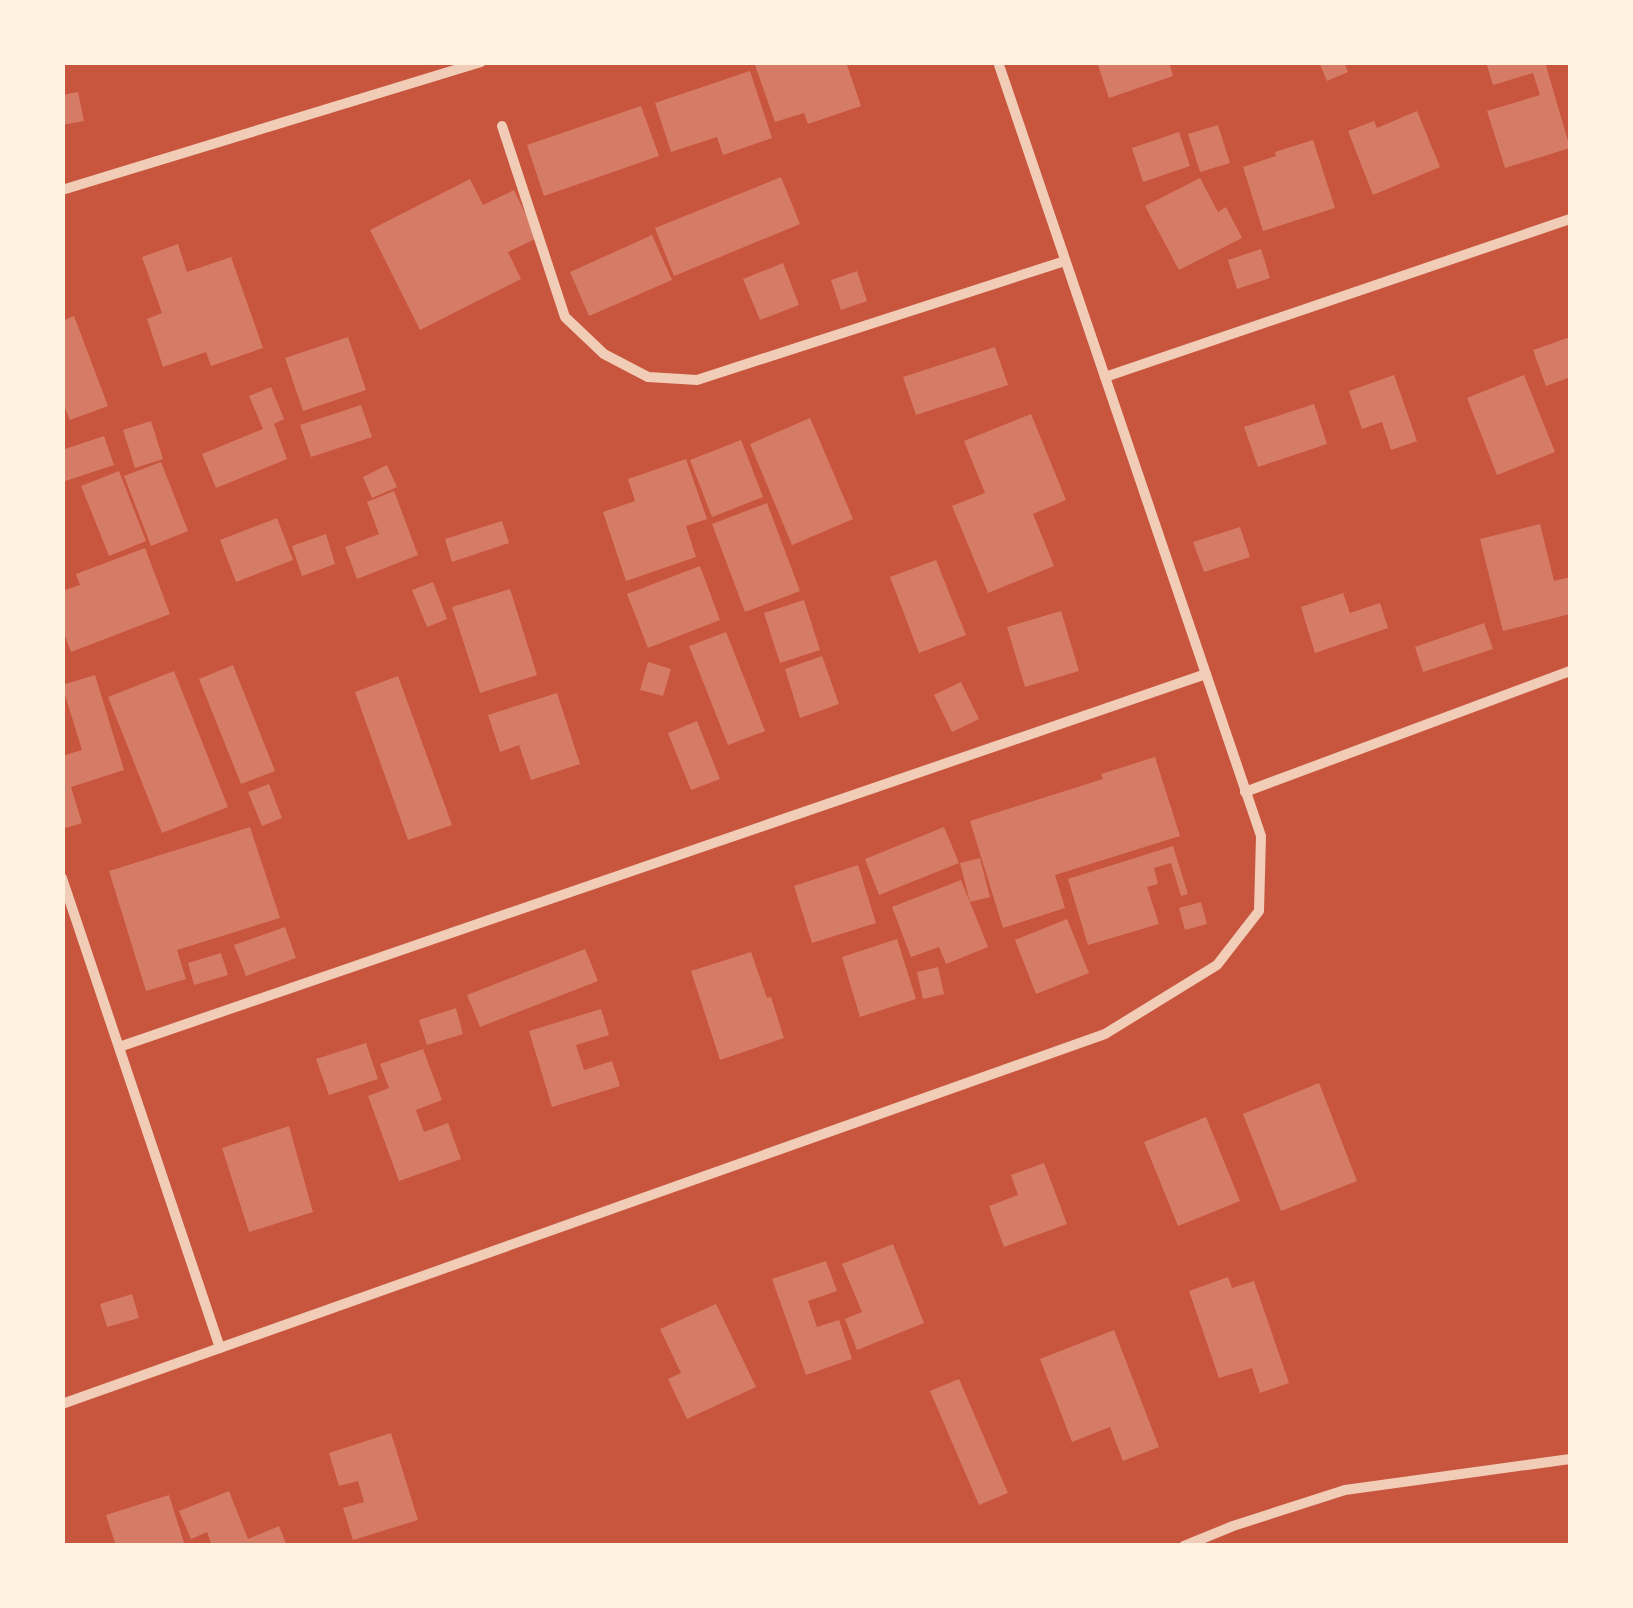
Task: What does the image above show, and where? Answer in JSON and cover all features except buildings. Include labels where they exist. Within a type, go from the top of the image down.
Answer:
[{"type":"street","points":[[62,190],[482,62]]},
{"type":"street","points":[[62,1404],[1105,1034],[1217,965],[1260,911],[1261,836],[998,62]]},
{"type":"street","points":[[502,126],[565,317],[604,354],[648,376],[697,380],[1065,261]]},
{"type":"street","points":[[1105,377],[1570,219]]},
{"type":"street","points":[[1246,792],[1570,671]]},
{"type":"street","points":[[119,1047],[1206,674]]},
{"type":"street","points":[[62,878],[220,1348]]},
{"type":"street","points":[[1184,1546],[1345,1490],[1570,1459]]}]
